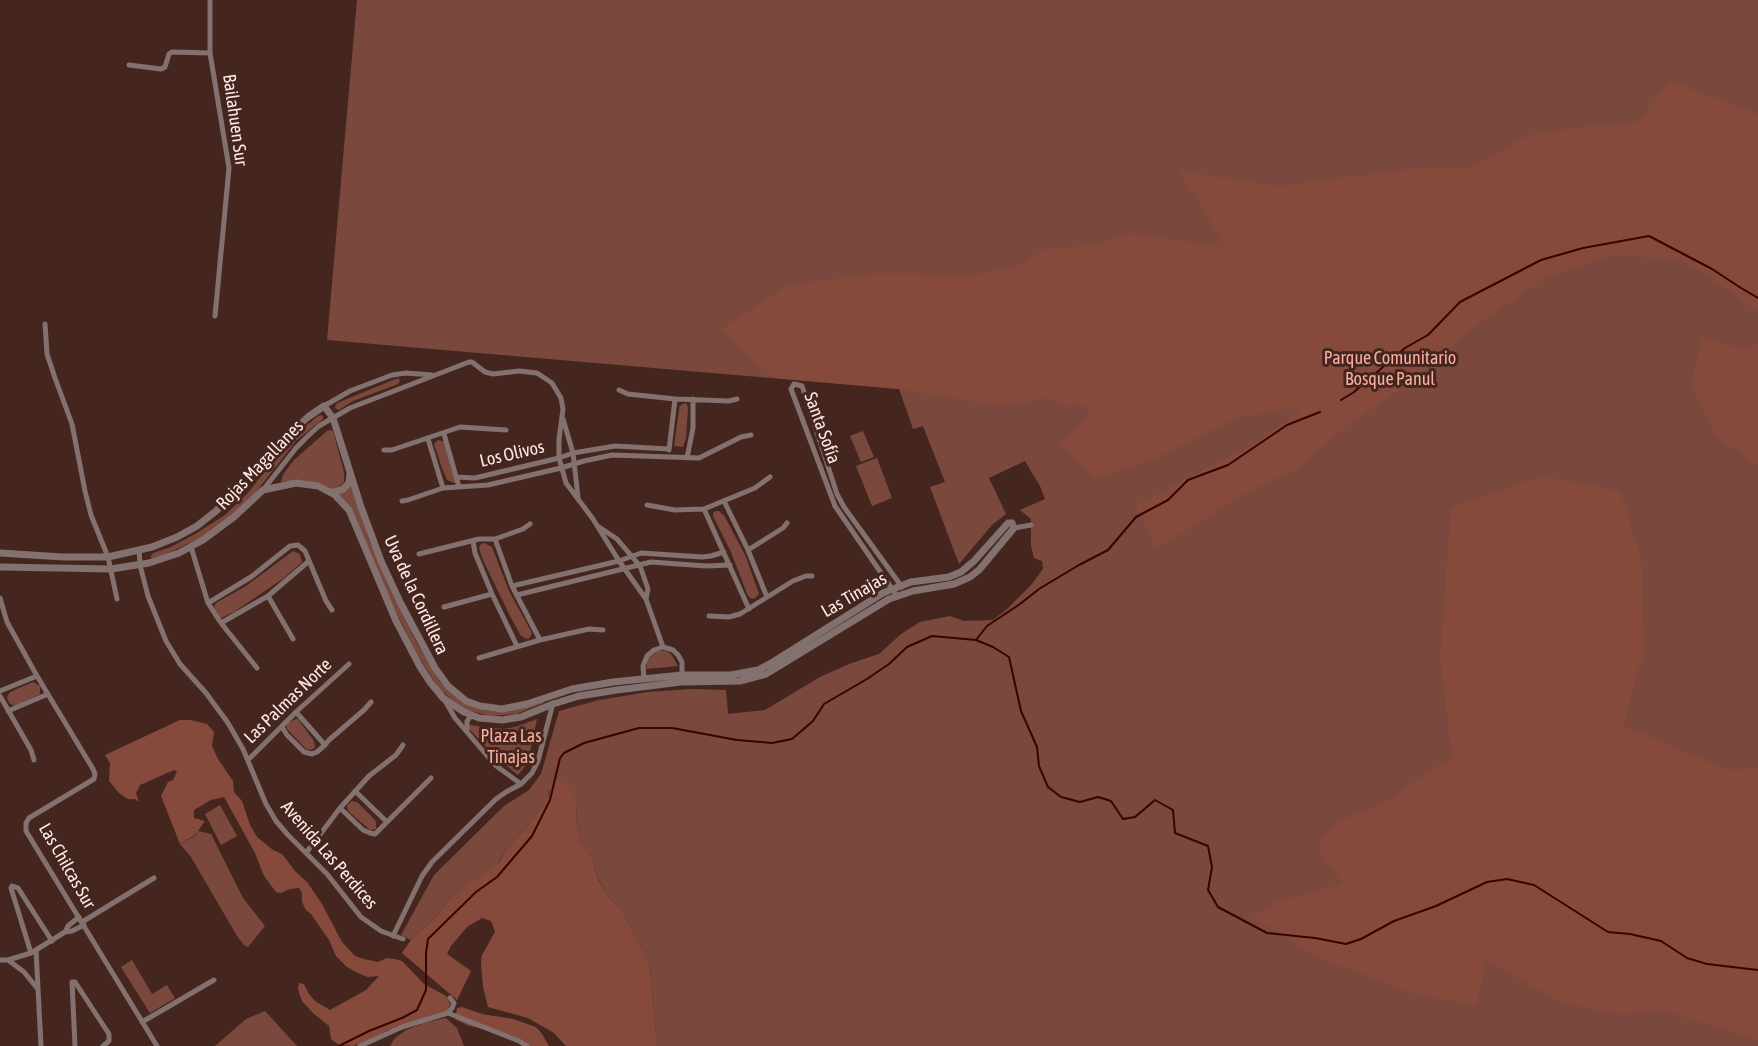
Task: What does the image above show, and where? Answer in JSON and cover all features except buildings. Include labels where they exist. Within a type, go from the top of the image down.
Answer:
[{"type":"street","name":"Bailahuen Sur","points":[[210,0],[210,53],[228,168],[215,316]]},
{"type":"street","points":[[129,65],[161,69],[165,67],[169,54],[172,52],[210,53]]},
{"type":"street","points":[[45,324],[48,354],[74,431],[84,491],[108,557],[117,599]]},
{"type":"street","name":"Rojas Magallanes","points":[[0,567],[111,569],[140,565],[191,547],[234,517],[263,490],[296,448],[314,430],[358,405],[469,362],[493,374],[525,371],[543,376],[552,383],[558,393],[562,404],[562,415]]},
{"type":"street","name":"Rojas Magallanes","points":[[0,553],[108,557],[139,550],[177,537],[207,519],[295,427],[324,406],[350,391],[392,375],[406,372],[434,375]]},
{"type":"street","name":"Santa Sofía","points":[[895,592],[835,506],[791,389],[794,384],[802,386],[837,494],[903,589]]},
{"type":"street","points":[[619,390],[628,394],[675,399],[729,401],[737,399]]},
{"type":"street","points":[[668,458],[675,399]]},
{"type":"street","points":[[687,458],[693,428],[693,399]]},
{"type":"street","name":"Uva de la Cordillera","points":[[324,406],[333,418],[381,561],[435,668],[448,686],[466,700],[495,709],[513,707],[554,695]]},
{"type":"street","points":[[562,415],[573,453],[578,497]]},
{"type":"street","points":[[562,415],[559,458],[566,483],[572,493],[578,497],[646,599],[663,647]]},
{"type":"street","points":[[384,450],[392,450],[460,427],[506,430]]},
{"type":"street","points":[[444,434],[459,487]]},
{"type":"street","name":"Los Olivos","points":[[402,501],[408,501],[443,488],[488,484],[612,455],[699,458],[741,437],[751,435]]},
{"type":"street","points":[[428,439],[443,488]]},
{"type":"street","name":"Los Olivos","points":[[457,477],[475,478],[573,453],[615,446],[669,449]]},
{"type":"street","points":[[263,490],[303,483],[331,492],[339,491],[346,486],[350,474]]},
{"type":"street","points":[[648,505],[675,510],[704,509],[755,488],[770,477]]},
{"type":"street","name":"Uva de la Cordillera","points":[[331,492],[349,510],[396,621],[419,665],[469,735],[495,765],[520,784]]},
{"type":"street","points":[[724,501],[748,550],[767,597]]},
{"type":"street","points":[[704,509],[749,609]]},
{"type":"street","points":[[748,550],[783,528],[787,523]]},
{"type":"street","name":"Las Tinajas","points":[[554,695],[583,687],[644,678],[731,675],[758,670],[883,593],[895,592],[922,580],[949,577],[961,572],[1008,523],[1012,523],[1014,528]]},
{"type":"street","points":[[419,554],[479,538],[495,539],[523,529],[530,524]]},
{"type":"street","points":[[1014,528],[1031,525]]},
{"type":"street","points":[[598,526],[617,539],[640,566],[648,589],[646,599]]},
{"type":"street","points":[[495,539],[512,586],[540,640]]},
{"type":"street","points":[[473,541],[475,553],[492,594],[517,646]]},
{"type":"street","points":[[208,603],[251,577],[290,546],[298,545],[305,551],[332,610]]},
{"type":"street","points":[[191,547],[208,603],[257,668]]},
{"type":"street","name":"Avenida Las Perdices","points":[[139,550],[140,565],[152,608],[170,649],[222,713],[248,760],[271,813],[282,828],[327,874],[361,917],[374,927],[403,939]]},
{"type":"street","points":[[512,586],[620,561],[641,553],[711,556],[724,552]]},
{"type":"street","points":[[221,623],[268,596],[309,561]]},
{"type":"street","points":[[517,595],[651,562],[706,566],[730,565]]},
{"type":"street","points":[[709,616],[729,617],[749,609],[793,581],[812,576]]},
{"type":"street","name":"Las Tinajas","points":[[553,704],[579,696],[635,687],[681,682],[731,682],[757,677],[775,670],[880,604],[895,592]]},
{"type":"street","points":[[444,607],[492,594]]},
{"type":"street","points":[[268,596],[293,639]]},
{"type":"street","name":"Las Chilcas Sur","points":[[0,598],[7,622],[93,769],[94,779],[29,818],[26,828],[157,1046]]},
{"type":"street","points":[[479,658],[540,640],[589,629],[603,630]]},
{"type":"street","points":[[644,678],[645,659],[649,653],[663,647],[673,650],[678,655],[682,675]]},
{"type":"street","name":"Las Palmas Norte","points":[[248,760],[349,664]]},
{"type":"street","points":[[0,691],[37,676]]},
{"type":"street","points":[[9,711],[48,694]]},
{"type":"street","points":[[393,936],[422,876],[432,862],[496,799],[529,777],[536,766],[554,695]]},
{"type":"street","points":[[0,696],[31,750],[34,760]]},
{"type":"street","name":"Uva de la Cordillera","points":[[443,698],[472,715],[494,720],[521,717],[553,704]]},
{"type":"street","points":[[282,728],[304,752],[312,754],[326,745],[370,702]]},
{"type":"street","points":[[296,712],[326,745]]},
{"type":"street","points":[[469,735],[466,724],[472,715]]},
{"type":"street","points":[[306,853],[355,791],[369,776],[396,755],[403,745]]},
{"type":"street","points":[[340,808],[363,830],[375,834],[430,778]]},
{"type":"street","points":[[355,791],[387,822]]},
{"type":"street","points":[[0,960],[8,960],[33,952],[65,932],[68,926],[81,921],[154,878]]},
{"type":"street","points":[[41,1046],[39,990],[33,952],[12,886],[18,888],[52,941]]},
{"type":"street","points":[[8,960],[24,972],[39,990]]},
{"type":"street","points":[[142,1022],[214,980]]},
{"type":"street","points":[[75,1046],[72,982],[75,982],[109,1034],[109,1041],[103,1046]]},
{"type":"street","points":[[448,1013],[454,1003],[450,998]]},
{"type":"street","points":[[360,1046],[402,1027],[448,1013],[519,1041],[526,1046]]},
{"type":"green space","name":"Parque Comunitario Bosque Panul","points":[[357,0],[1758,0],[1758,1046],[657,1046],[650,969],[644,951],[622,911],[608,896],[598,878],[592,858],[582,843],[576,820],[577,801],[549,790],[548,798],[497,864],[452,896],[439,914],[411,940],[401,935],[434,875],[504,806],[529,790],[541,774],[559,711],[599,700],[648,692],[692,689],[726,690],[728,714],[765,710],[820,677],[879,654],[901,634],[920,622],[950,616],[964,621],[993,620],[1032,584],[1043,569],[1042,561],[1034,558],[1031,546],[1031,519],[1020,510],[1045,499],[1025,461],[989,478],[1006,514],[992,525],[959,564],[930,487],[945,482],[923,426],[913,429],[899,389],[327,340]]},
{"type":"green space","points":[[1670,81],[1758,114],[1758,312],[1681,259],[1614,256],[1548,276],[1481,322],[1395,393],[1344,428],[1299,469],[1257,487],[1155,549],[1136,505],[1257,442],[1303,409],[1283,409],[1234,419],[1159,457],[1097,478],[1058,445],[1085,420],[1090,408],[1073,405],[1063,407],[1048,398],[1000,406],[899,389],[775,378],[720,330],[788,285],[874,274],[976,275],[1024,264],[1044,249],[1089,246],[1131,233],[1227,248],[1179,171],[1278,186],[1418,168],[1471,167],[1530,135],[1581,127],[1637,123]]},
{"type":"green space","points":[[1703,338],[1748,349],[1758,343],[1758,465],[1716,437],[1691,384]]},
{"type":"green space","points":[[398,378],[400,381],[398,384],[353,401],[339,410],[335,408],[336,404],[342,401]]},
{"type":"green space","points":[[685,403],[688,409],[686,438],[683,447],[674,446],[680,406]]},
{"type":"green space","points":[[321,415],[323,419],[296,441],[252,497],[236,512],[202,537],[166,554],[150,557],[153,553],[171,547],[197,533],[225,515],[248,493],[296,434]]},
{"type":"green space","points":[[328,430],[333,431],[344,472],[344,482],[335,489],[329,489],[301,480],[281,482],[293,461]]},
{"type":"green space","points":[[863,431],[874,457],[861,462],[850,436]]},
{"type":"green space","points":[[438,440],[444,442],[454,483],[447,480],[442,468],[434,444]]},
{"type":"green space","points":[[877,458],[892,498],[872,506],[856,466]]},
{"type":"green space","points":[[1541,476],[1620,491],[1641,558],[1644,650],[1623,725],[1727,770],[1758,768],[1758,1040],[1660,1010],[1620,1015],[1559,1001],[1486,960],[1476,1004],[1417,995],[1317,957],[1252,917],[1277,901],[1343,884],[1317,847],[1339,821],[1392,799],[1427,772],[1452,758],[1440,658],[1451,508]]},
{"type":"green space","points":[[351,486],[368,537],[388,585],[418,645],[440,682],[478,709],[501,712],[544,703],[516,714],[491,716],[466,710],[440,690],[418,656],[390,600],[353,511],[339,494]]},
{"type":"green space","points":[[716,511],[725,517],[746,557],[759,594],[755,598],[748,596],[731,552],[713,516]]},
{"type":"green space","points":[[484,543],[492,547],[509,591],[532,633],[530,638],[521,636],[510,616],[482,558],[479,548]]},
{"type":"green space","points":[[293,551],[300,554],[302,562],[284,578],[234,612],[221,618],[216,614],[214,607],[216,603],[246,586]]},
{"type":"green space","points":[[657,651],[666,651],[671,654],[678,666],[646,669],[648,659]]},
{"type":"green space","points":[[33,682],[40,686],[40,694],[15,706],[9,703],[7,697],[10,692]]},
{"type":"green space","points":[[296,719],[314,741],[315,748],[306,749],[287,729],[288,723]]},
{"type":"green space","name":"Plaza Las Tinajas","points":[[537,719],[529,757],[518,775],[498,759],[468,728],[470,725],[503,729]]},
{"type":"green space","points":[[180,720],[207,724],[214,732],[212,746],[233,781],[234,792],[242,801],[250,825],[257,837],[282,854],[307,882],[322,904],[342,942],[355,956],[364,959],[378,962],[387,958],[402,961],[424,984],[446,996],[450,1004],[447,1012],[386,1031],[371,1040],[353,1046],[339,1045],[331,1039],[329,1026],[302,1001],[298,989],[299,983],[304,984],[315,1001],[330,1010],[366,990],[379,976],[368,977],[360,974],[347,967],[336,956],[329,940],[306,910],[299,888],[281,893],[276,892],[264,876],[255,853],[224,797],[211,800],[194,810],[194,818],[205,821],[195,835],[180,844],[161,796],[177,771],[174,770],[140,785],[136,793],[139,802],[119,793],[109,781],[110,763],[105,755]]},
{"type":"green space","points":[[553,781],[564,782],[573,793],[577,801],[576,820],[582,843],[592,858],[598,879],[608,896],[622,911],[644,951],[650,969],[657,1046],[566,1046],[554,1033],[528,1018],[488,1007],[481,963],[482,955],[495,932],[491,921],[482,918],[467,927],[447,954],[471,971],[457,1000],[402,953],[411,940],[439,914],[452,896],[499,862],[508,847],[526,828],[548,798]]},
{"type":"green space","points":[[352,801],[357,802],[375,820],[376,829],[370,830],[348,811],[347,805]]},
{"type":"green space","points":[[220,805],[237,836],[221,845],[205,814]]},
{"type":"green space","points":[[198,831],[211,834],[243,898],[265,926],[248,947],[237,936],[191,857],[180,844],[195,836]]},
{"type":"green space","points":[[132,960],[152,994],[167,985],[175,998],[150,1013],[121,967]]},
{"type":"green space","points":[[462,1007],[536,1027],[549,1046],[530,1046],[515,1037],[467,1025],[455,1019],[457,1008]]},
{"type":"green space","points":[[265,1011],[297,1046],[215,1046],[246,1019]]},
{"type":"green space","points":[[446,1018],[457,1028],[464,1046],[390,1046],[394,1039],[406,1030]]},
{"type":"waterway","points":[[1341,400],[1354,392],[1405,348],[1428,335],[1460,302],[1541,260],[1583,248],[1649,236],[1712,269],[1758,298]]},
{"type":"waterway","points":[[976,640],[987,626],[1039,589],[1108,550],[1136,517],[1168,500],[1188,480],[1228,465],[1287,425],[1320,412]]},
{"type":"waterway","points":[[339,1046],[417,1010],[426,990],[428,939],[476,892],[497,877],[532,836],[550,800],[560,758],[564,753],[584,743],[639,728],[672,728],[737,740],[772,743],[792,739],[813,721],[824,704],[889,664],[907,647],[932,636],[976,640],[1009,657],[1021,711],[1037,747],[1039,766],[1048,787],[1061,797],[1080,802],[1098,797],[1111,801],[1123,819],[1135,817],[1155,800],[1173,810],[1175,833],[1208,846],[1212,867],[1208,890],[1218,907],[1267,933],[1346,944],[1487,882],[1507,879],[1534,885],[1608,932],[1661,941],[1687,958],[1707,964],[1758,970]]}]
